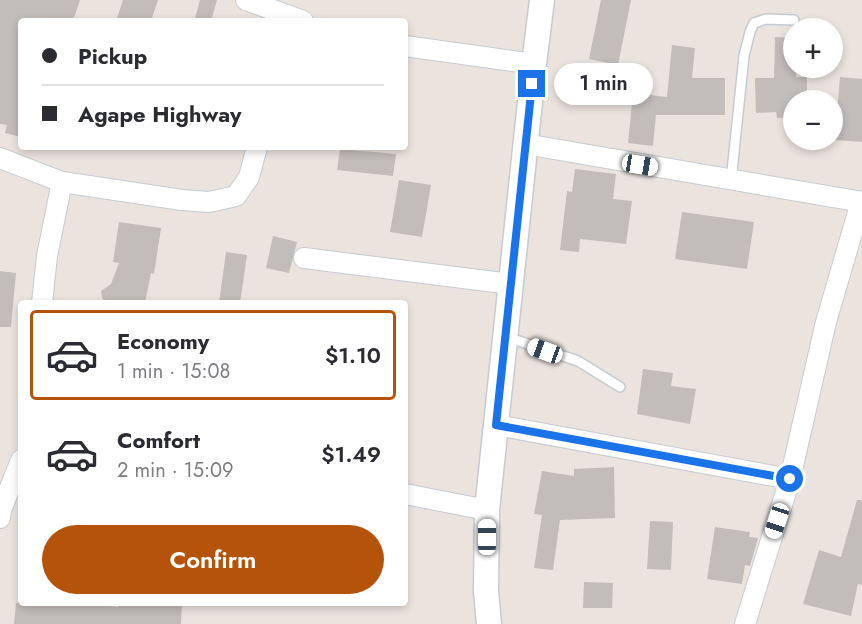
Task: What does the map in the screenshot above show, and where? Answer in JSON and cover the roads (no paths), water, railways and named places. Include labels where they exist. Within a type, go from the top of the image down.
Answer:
[{"type":"street","points":[[246,0],[279,17]]},
{"type":"street","points":[[489,624],[486,591],[487,510],[542,0]]},
{"type":"street","points":[[408,46],[534,64]]},
{"type":"street","points":[[525,144],[862,202],[826,322],[790,479],[745,624]]},
{"type":"street","points":[[0,158],[62,182],[209,202],[236,196],[249,177],[256,150]]},
{"type":"street","points":[[42,300],[47,256],[62,182]]},
{"type":"street","points":[[304,258],[511,284]]},
{"type":"street","points":[[496,425],[790,479]]},
{"type":"street","points":[[0,518],[18,468]]},
{"type":"street","points":[[408,495],[487,510]]},
{"type":"lane","points":[[731,181],[744,56],[750,32],[754,23],[766,19],[783,20]]},
{"type":"lane","points":[[505,336],[578,361],[620,387]]}]
